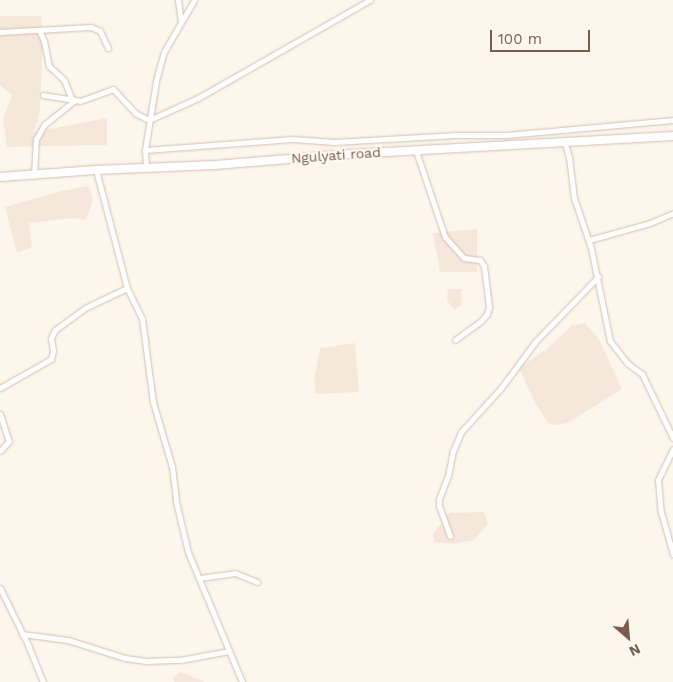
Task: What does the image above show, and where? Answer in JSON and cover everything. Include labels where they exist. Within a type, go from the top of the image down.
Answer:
[{"type":"main road","name":"Ngulyati road","points":[[0,177],[96,170],[215,165],[350,154],[673,136]]},
{"type":"street","points":[[178,0],[181,22]]},
{"type":"street","points":[[146,168],[145,150],[149,120],[164,52],[194,0]]},
{"type":"street","points":[[149,120],[198,98],[370,0]]},
{"type":"street","points":[[0,32],[91,27],[98,29],[108,48]]},
{"type":"street","points":[[39,30],[44,41],[49,66],[64,80],[74,100]]},
{"type":"street","points":[[43,95],[74,100],[88,99],[113,89],[120,94],[135,113],[149,120]]},
{"type":"street","points":[[34,175],[36,139],[44,125],[74,100]]},
{"type":"street","points":[[145,150],[284,140],[334,142],[457,135],[506,135],[673,120]]},
{"type":"street","points":[[565,143],[569,157],[574,198],[589,240],[610,341],[627,363],[642,374],[673,436]]},
{"type":"street","points":[[416,151],[445,237],[464,258],[480,260],[484,266],[489,308],[487,314],[481,322],[455,340]]},
{"type":"street","points":[[96,170],[127,288],[142,319],[153,402],[172,467],[176,502],[188,552],[242,682]]},
{"type":"street","points":[[589,240],[650,224],[673,213]]},
{"type":"street","points":[[450,536],[439,506],[439,499],[448,476],[453,451],[461,432],[496,395],[536,342],[598,277]]},
{"type":"street","points":[[0,388],[51,359],[53,351],[51,338],[54,330],[87,307],[127,288]]},
{"type":"street","points":[[0,414],[9,441],[0,452]]},
{"type":"street","points":[[673,450],[658,480],[662,512],[673,554]]},
{"type":"street","points":[[200,578],[235,573],[257,582]]},
{"type":"street","points":[[0,588],[42,682]]},
{"type":"street","points":[[22,634],[68,640],[126,658],[146,661],[180,660],[229,651]]},
{"type":"shaded area","points":[[0,16],[41,16],[43,34],[40,110],[34,132],[107,118],[107,145],[7,147],[3,119],[12,95],[0,85]]},
{"type":"shaded area","points":[[89,186],[93,200],[86,220],[74,218],[29,223],[32,247],[17,253],[5,207],[61,191]]},
{"type":"shaded area","points":[[477,229],[477,272],[440,272],[433,233]]},
{"type":"shaded area","points":[[448,289],[461,289],[462,305],[454,310],[447,300]]},
{"type":"shaded area","points":[[585,323],[599,339],[622,389],[568,423],[555,425],[548,423],[534,401],[519,368],[548,348],[572,325]]},
{"type":"shaded area","points":[[355,343],[359,392],[316,394],[314,380],[320,348]]},
{"type":"shaded area","points":[[484,512],[488,524],[474,540],[453,544],[434,542],[433,534],[449,513]]},
{"type":"shaded area","points":[[181,672],[205,682],[174,682],[173,677]]}]
